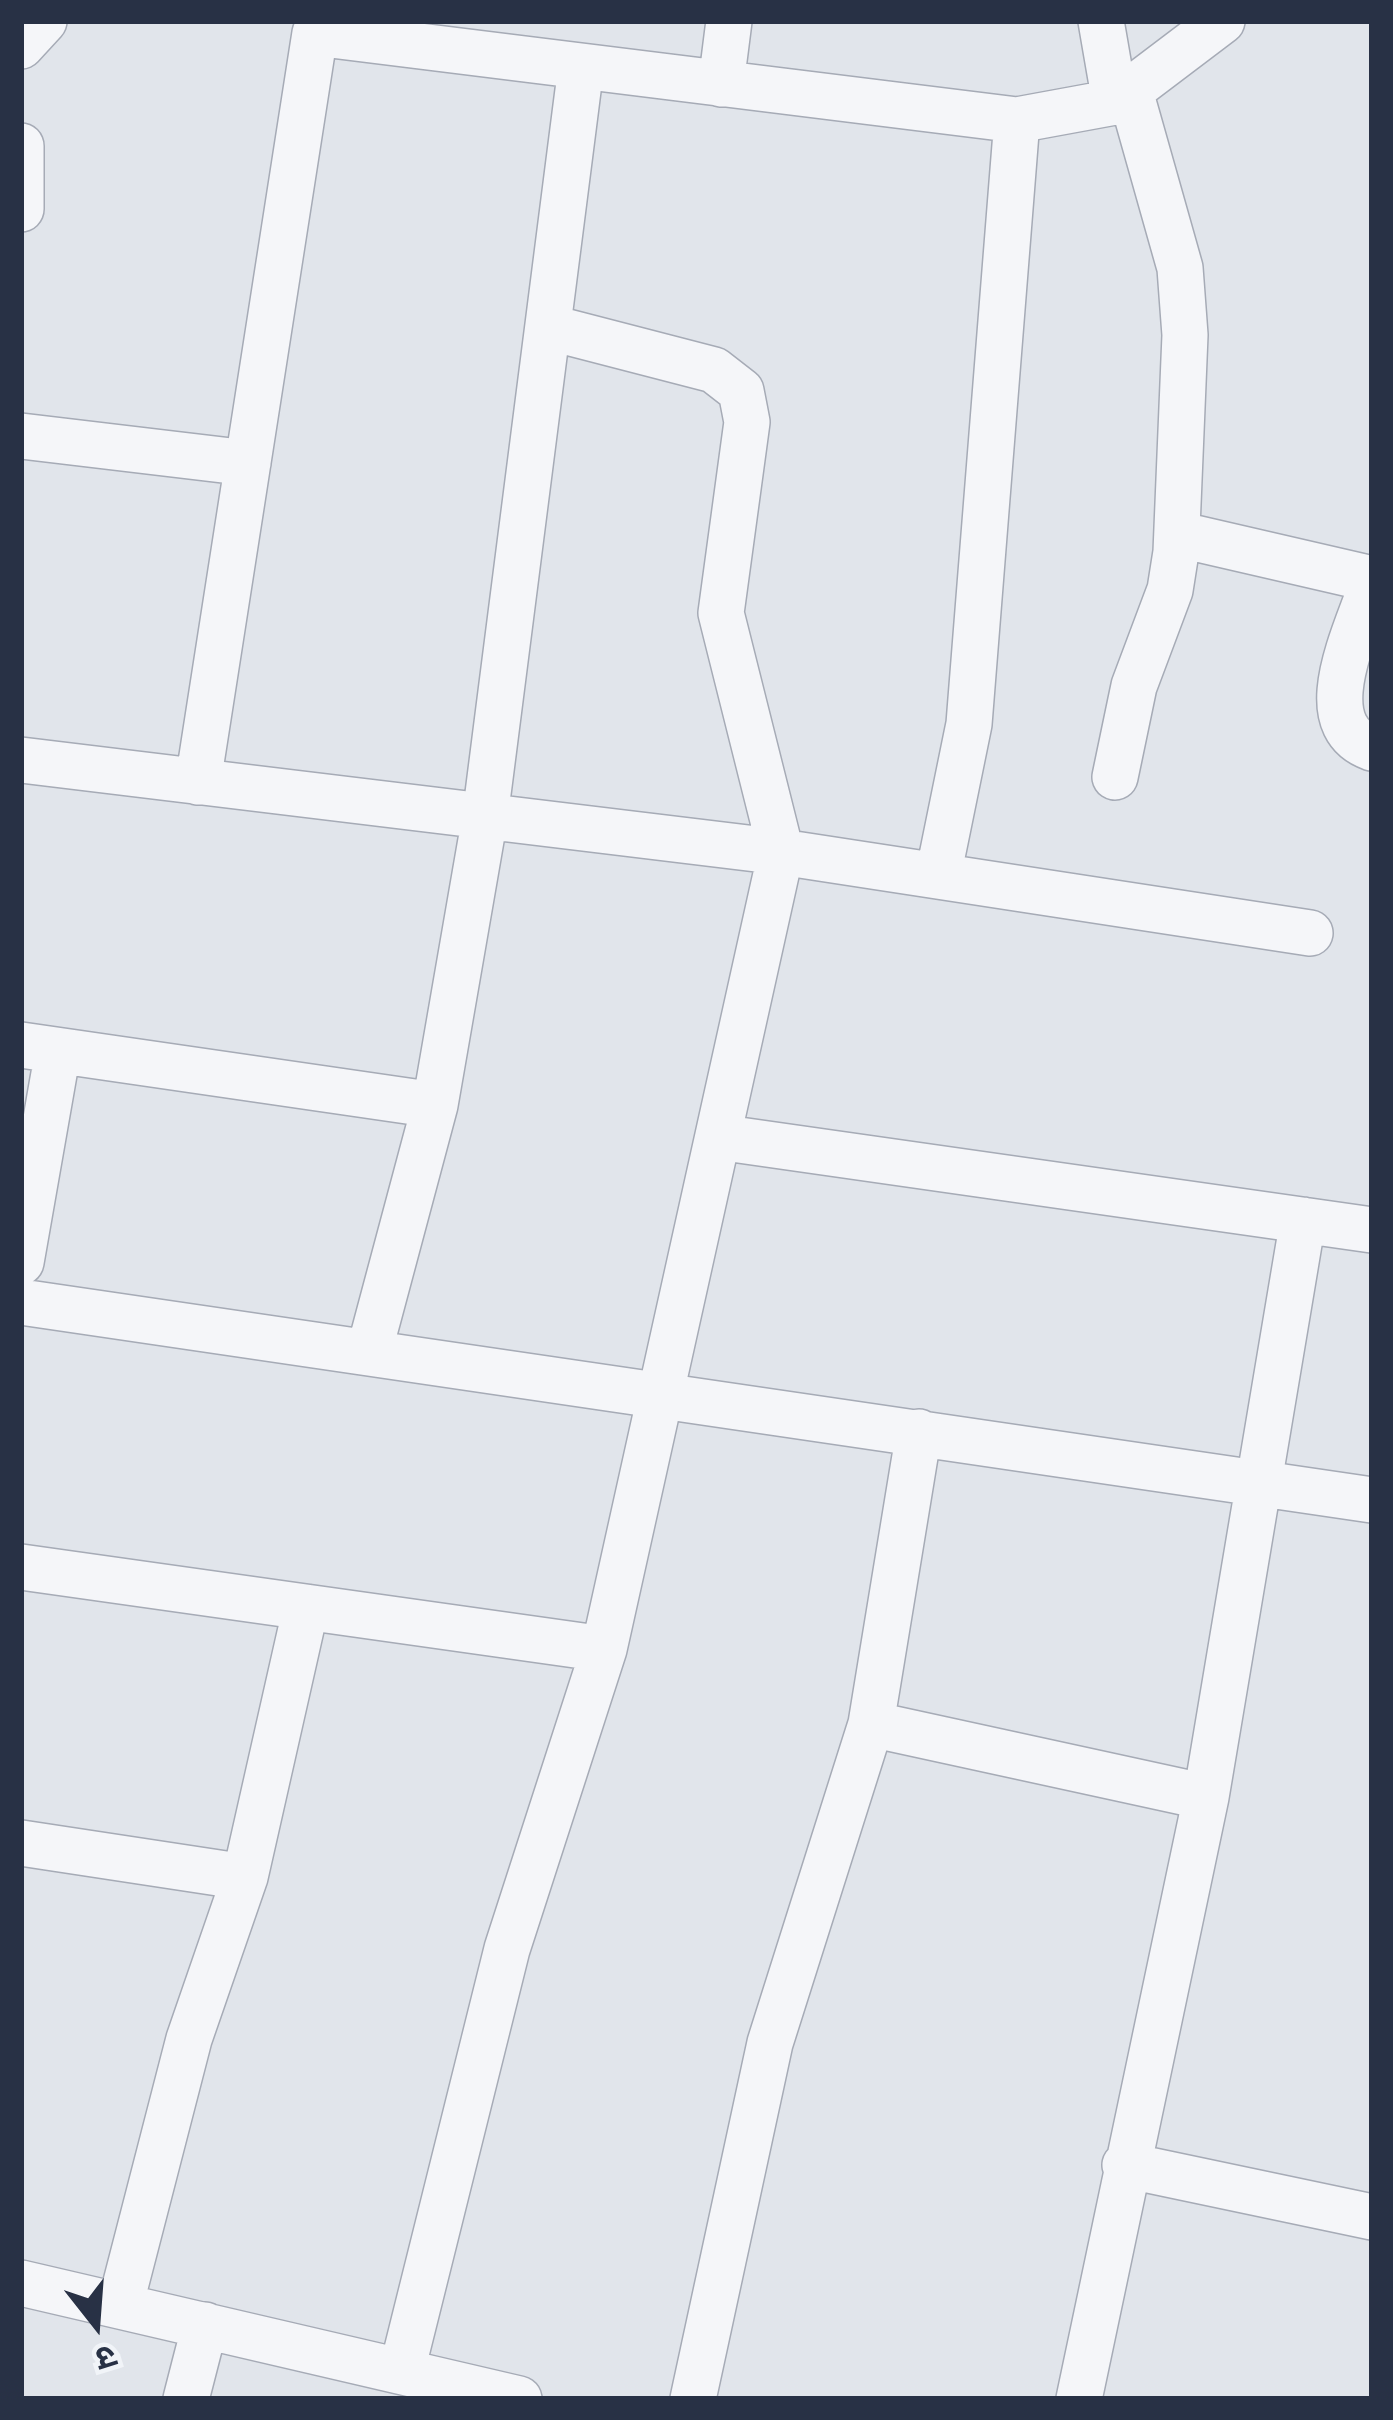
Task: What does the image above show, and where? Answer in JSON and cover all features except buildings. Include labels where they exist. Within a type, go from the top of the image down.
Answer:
[{"type":"street","points":[[21,46],[44,21]]},
{"type":"street","points":[[721,84],[729,21]]},
{"type":"street","points":[[1101,21],[1180,268],[1185,335],[1177,534],[1169,590],[1134,686],[1115,777]]},
{"type":"street","points":[[198,782],[315,33],[453,36],[581,67],[1017,120],[1123,96],[1222,21]]},
{"type":"street","points":[[369,1352],[435,1105],[485,817],[581,67]]},
{"type":"street","points":[[938,876],[969,724],[1017,120]]},
{"type":"street","points":[[21,146],[21,208]]},
{"type":"street","points":[[402,2370],[507,1949],[604,1649],[781,852],[721,613],[747,422],[741,391],[714,370],[548,327]]},
{"type":"street","points":[[21,436],[248,463]]},
{"type":"street","points":[[1177,534],[1372,582],[1340,691],[1339,712],[1350,737],[1372,748]]},
{"type":"street","points":[[21,760],[781,852],[1310,933]]},
{"type":"street","points":[[21,1262],[39,1048],[435,1105]]},
{"type":"street","points":[[718,1137],[1372,1230]]},
{"type":"street","points":[[1079,2399],[1206,1797],[1304,1220]]},
{"type":"street","points":[[21,1302],[1372,1500]]},
{"type":"street","points":[[693,2399],[770,2043],[871,1724],[919,1432]]},
{"type":"street","points":[[21,1568],[604,1649]]},
{"type":"street","points":[[120,2306],[189,2039],[245,1877],[306,1607]]},
{"type":"street","points":[[871,1724],[1206,1797]]},
{"type":"street","points":[[21,1843],[245,1877]]},
{"type":"street","points":[[1125,2165],[1372,2217]]},
{"type":"street","points":[[21,2283],[402,2370],[450,2391],[519,2399]]},
{"type":"street","points":[[186,2399],[205,2325]]}]
